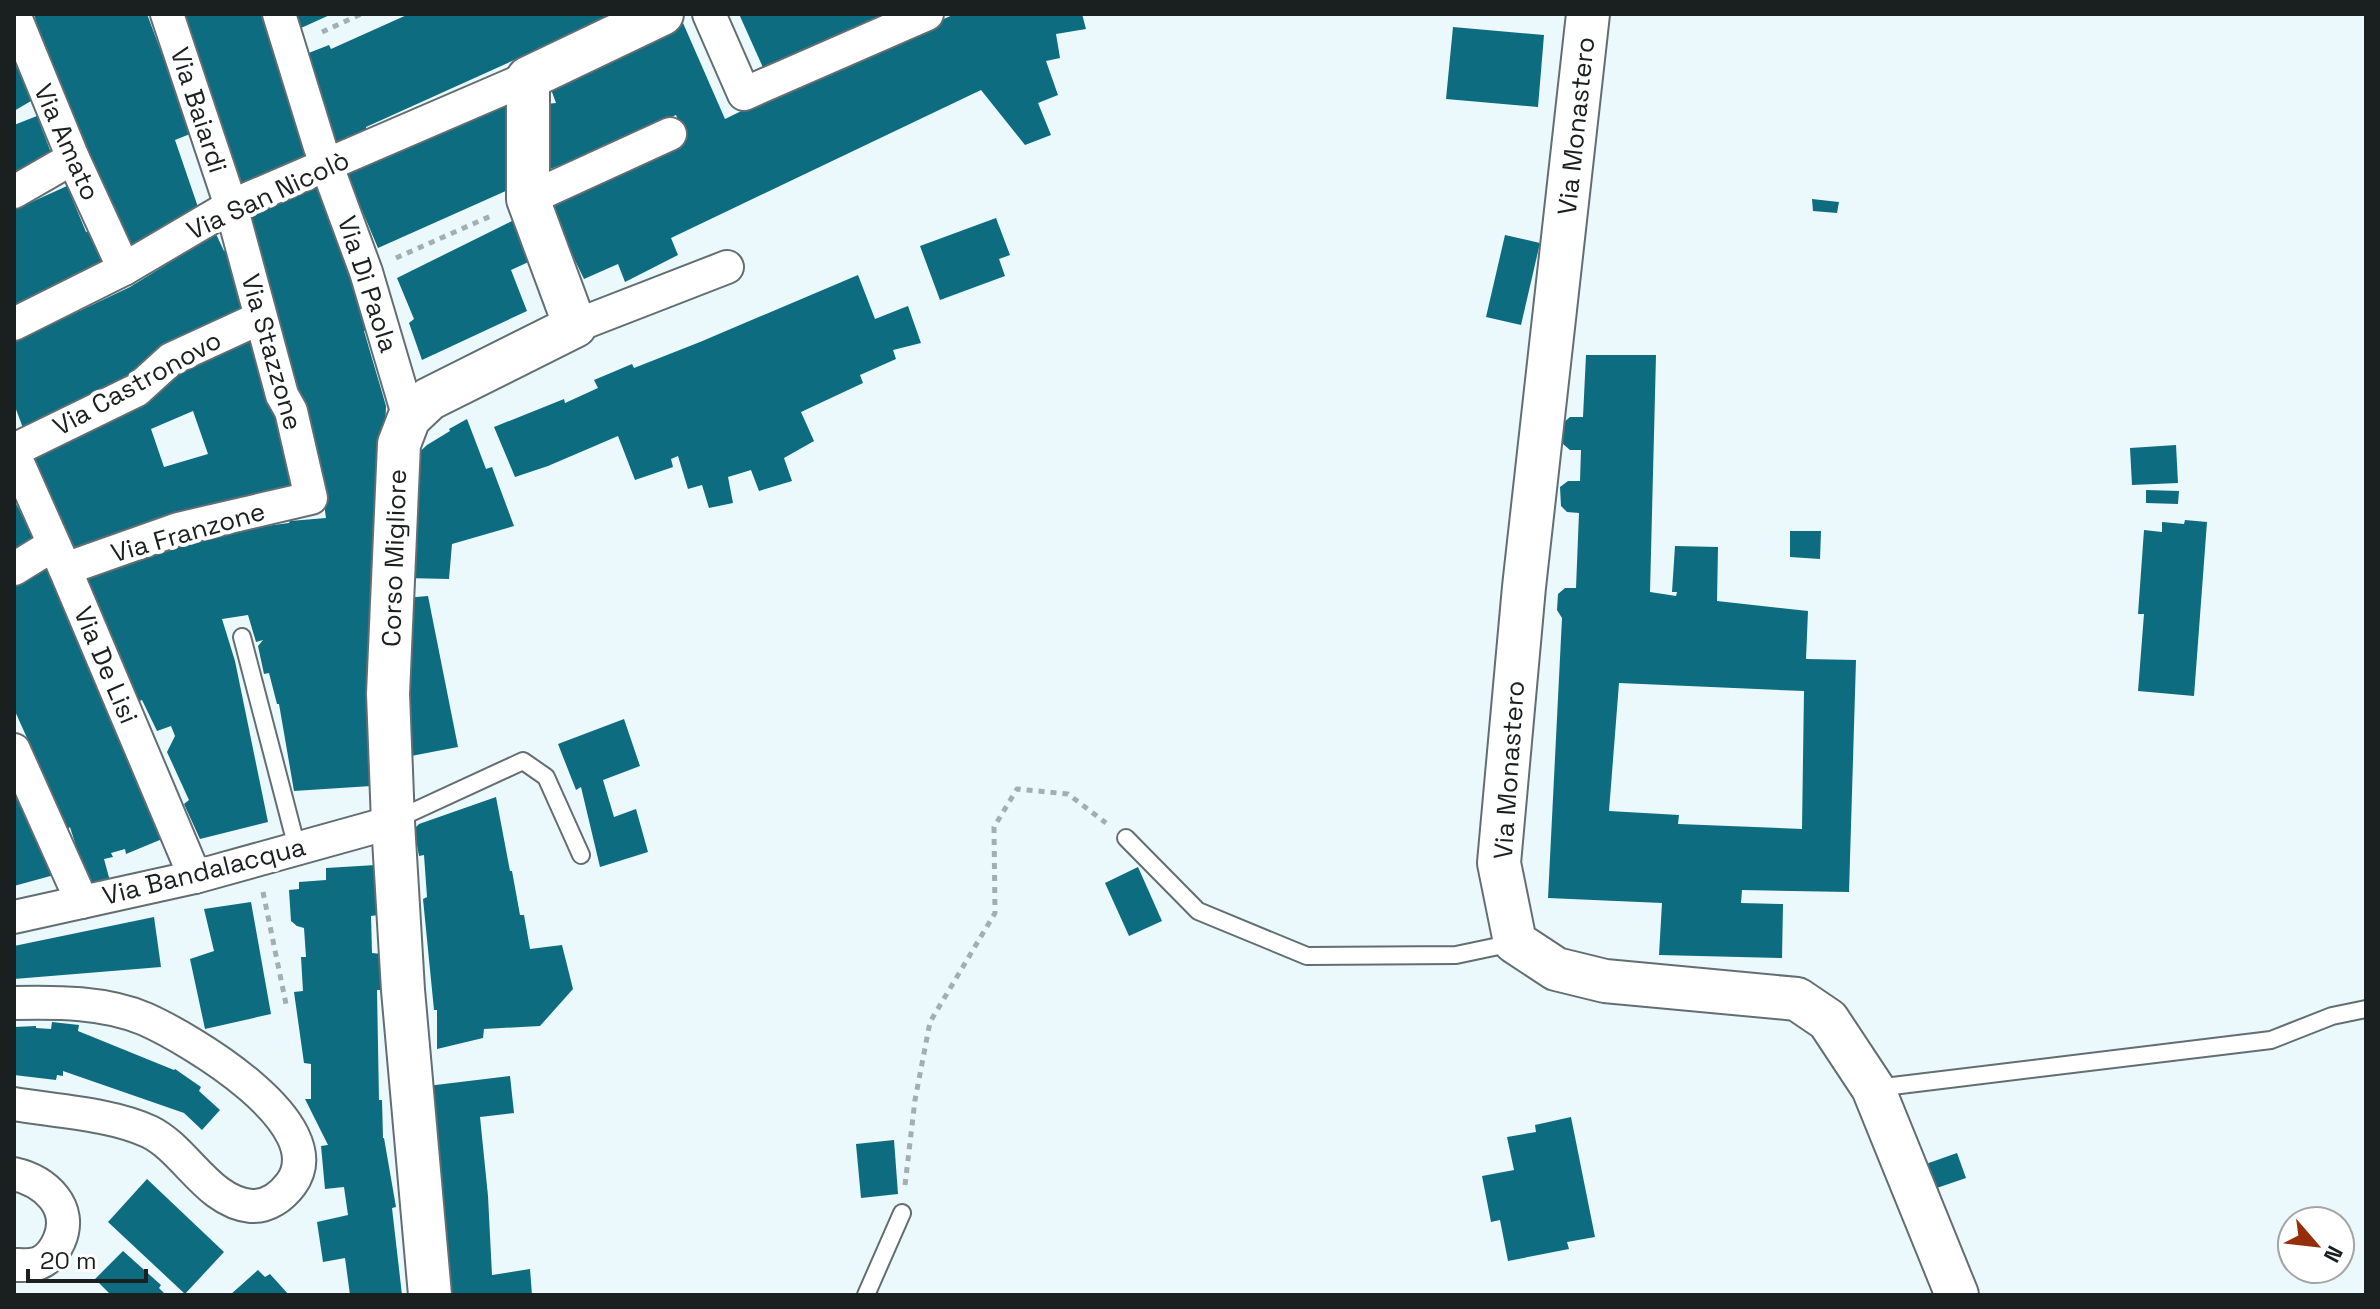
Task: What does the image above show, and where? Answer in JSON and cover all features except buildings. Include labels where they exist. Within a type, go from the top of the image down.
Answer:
[{"type":"street","name":"Via Baiardi","points":[[167,14],[231,206]]},
{"type":"street","name":"Via Di Paola","points":[[279,14],[320,147],[366,272],[409,418]]},
{"type":"street","points":[[575,326],[528,199],[528,78],[662,14]]},
{"type":"street","points":[[709,14],[744,94],[927,14]]},
{"type":"street","name":"Via Monastero","points":[[1515,942],[1499,863],[1526,572],[1588,14]]},
{"type":"street","name":"Via Amato","points":[[17,35],[124,269]]},
{"type":"street","name":"Via San Nicolò","points":[[14,324],[124,269],[231,206],[528,78]]},
{"type":"street","points":[[528,199],[670,134]]},
{"type":"street","points":[[14,192],[73,158]]},
{"type":"street","name":"Via Stazzone","points":[[231,206],[282,395],[291,411],[311,498]]},
{"type":"street","points":[[409,418],[429,399],[575,326],[727,267]]},
{"type":"street","name":"Via Castronovo","points":[[14,452],[137,390],[171,359],[260,318]]},
{"type":"street","name":"Corso Migliore","points":[[409,418],[399,444],[388,694],[403,990],[430,1295]]},
{"type":"street","name":"Via De Lisi","points":[[14,452],[195,877]]},
{"type":"street","name":"Via Franzone","points":[[14,569],[311,498]]},
{"type":"street","points":[[14,750],[82,902]]},
{"type":"street","name":"Via Bandalacqua","points":[[14,917],[195,877],[393,822]]},
{"type":"street","points":[[1515,942],[1556,969],[1605,981],[1797,999],[1828,1020],[1873,1088],[1957,1295]]},
{"type":"street","points":[[14,1003],[49,1002],[103,1007],[144,1018],[203,1050],[265,1098],[292,1132],[300,1153],[297,1176],[284,1194],[268,1204],[251,1206],[230,1199],[212,1187],[167,1142],[146,1130],[119,1122],[14,1104]]},
{"type":"street","points":[[14,1174],[49,1190],[62,1208],[64,1230],[54,1252],[38,1264],[14,1265]]},
{"type":"lane","points":[[242,637],[297,848]]},
{"type":"lane","points":[[393,822],[523,761],[546,777],[581,855]]},
{"type":"lane","points":[[1126,838],[1198,911],[1307,956],[1456,955],[1515,942]]},
{"type":"lane","points":[[1873,1088],[2271,1040],[2332,1016],[2366,1009]]},
{"type":"lane","points":[[866,1295],[902,1213]]},
{"type":"path","points":[[366,272],[528,199]]},
{"type":"path","points":[[902,1213],[915,1100],[930,1022],[995,913],[994,827],[1017,789],[1068,794],[1126,838]]},
{"type":"path","points":[[257,860],[286,1004]]}]
